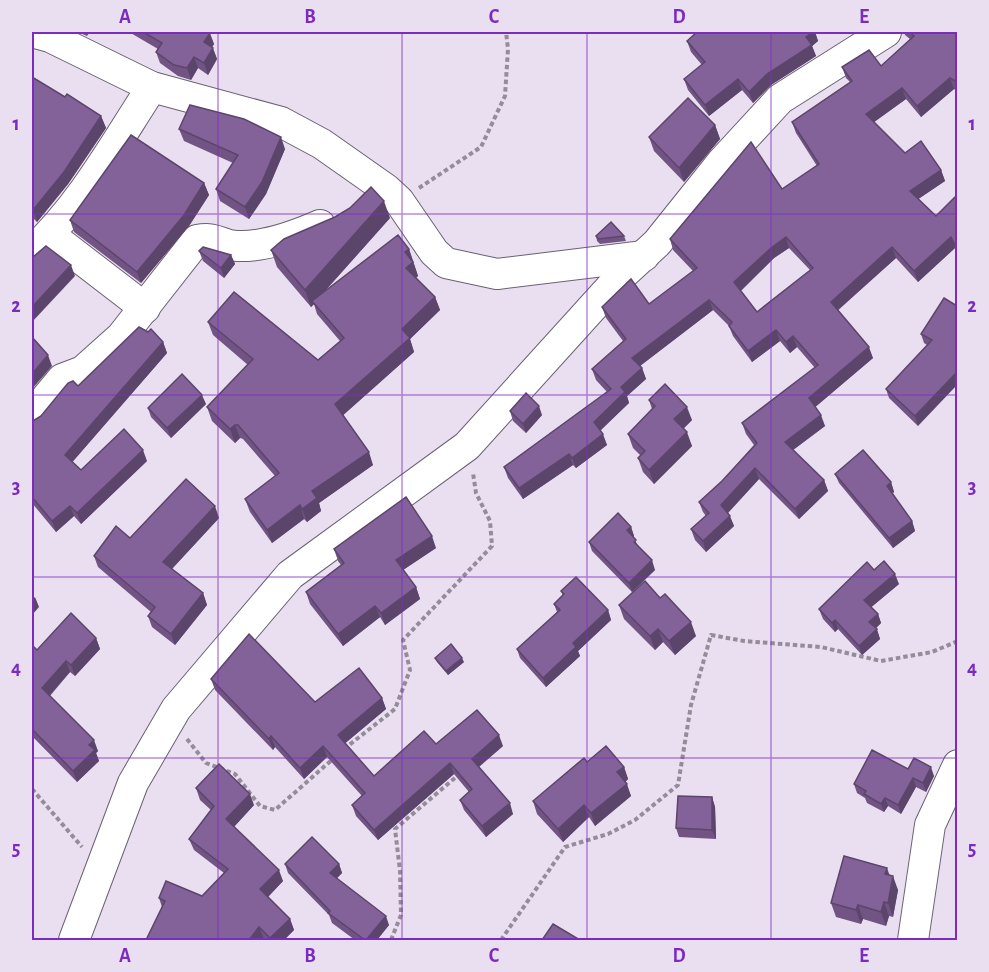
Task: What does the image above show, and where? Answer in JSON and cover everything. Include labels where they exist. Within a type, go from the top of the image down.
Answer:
[{"type":"street","points":[[32,32],[50,37],[152,87],[281,122],[322,144],[358,198]]},
{"type":"street","points":[[74,940],[133,783],[176,709],[290,575],[467,446],[620,277],[644,256],[721,163],[780,99],[886,32]]},
{"type":"street","points":[[145,308],[41,243],[104,159],[152,87]]},
{"type":"street","points":[[32,415],[62,379],[83,371],[121,337],[197,240],[212,237],[236,247],[279,240],[338,217],[358,198],[399,201],[434,252],[446,263],[496,274],[644,256]]},
{"type":"street","points":[[914,940],[930,825],[957,765]]},
{"type":"path","points":[[399,201],[481,147],[505,96],[508,50],[506,32]]},
{"type":"path","points":[[176,709],[182,732],[206,764],[235,774],[260,806],[275,810],[347,747],[395,709],[410,670],[403,640],[492,546],[490,521],[476,493],[467,446]]},
{"type":"path","points":[[501,940],[565,847],[608,834],[635,820],[678,785],[691,705],[711,635],[822,647],[880,661],[932,652],[957,641]]},
{"type":"path","points":[[391,940],[401,915],[400,871],[395,829],[456,777]]},
{"type":"path","points":[[32,789],[102,870]]},
{"type":"building","points":[[143,32],[208,32],[210,33],[204,42],[213,48],[204,63],[194,57],[187,68],[174,65],[156,52],[162,43]]},
{"type":"building","points":[[697,32],[813,32],[806,37],[812,45],[767,74],[749,92],[738,79],[705,105],[684,79],[705,62],[687,41]]},
{"type":"building","points":[[910,32],[957,32],[957,82],[950,78],[917,106],[902,88],[866,114],[905,153],[921,141],[941,170],[910,191],[936,216],[957,195],[957,243],[955,245],[951,237],[914,271],[892,247],[831,302],[869,347],[809,398],[821,415],[785,442],[824,480],[795,509],[755,468],[721,505],[730,516],[703,541],[691,529],[709,513],[699,502],[757,443],[742,423],[818,365],[793,336],[786,342],[776,330],[748,351],[729,326],[732,322],[709,300],[632,358],[642,368],[621,387],[625,392],[594,422],[603,434],[572,458],[569,454],[519,488],[504,467],[611,389],[592,369],[626,339],[602,307],[631,279],[649,304],[697,268],[670,239],[751,142],[782,189],[819,164],[792,122],[852,81],[842,67],[869,50],[881,66],[914,36]],"holes":[[[786,237],[813,268],[757,312],[734,282]]]},
{"type":"building","points":[[32,77],[65,97],[67,94],[101,116],[64,172],[33,210],[32,209]]},
{"type":"building","points":[[688,98],[715,125],[679,168],[649,137]]},
{"type":"building","points":[[190,105],[244,119],[281,137],[262,182],[245,207],[216,189],[238,155],[179,129]]},
{"type":"building","points":[[131,135],[204,183],[184,215],[137,272],[70,220]]},
{"type":"building","points":[[371,187],[384,201],[305,290],[271,250],[284,239],[350,208]]},
{"type":"building","points":[[611,222],[624,236],[599,239],[596,236]]},
{"type":"building","points":[[398,235],[409,249],[405,252],[413,262],[406,268],[435,297],[402,329],[410,338],[335,404],[369,452],[312,491],[317,498],[302,509],[300,505],[267,530],[245,499],[279,473],[238,425],[230,429],[207,407],[253,359],[208,322],[234,292],[318,360],[344,338],[312,301]]},
{"type":"building","points":[[46,246],[71,265],[32,307],[32,257]]},
{"type":"building","points":[[203,247],[231,255],[221,268],[199,251]]},
{"type":"building","points":[[944,298],[957,306],[957,372],[915,416],[886,389],[932,340],[921,334]]},
{"type":"building","points":[[139,327],[148,332],[151,329],[163,342],[65,455],[81,470],[124,429],[143,450],[77,513],[70,506],[52,521],[32,497],[32,420],[41,416],[68,383],[73,381],[78,386]]},
{"type":"building","points":[[32,337],[48,355],[32,374]]},
{"type":"building","points":[[182,374],[202,395],[167,428],[148,408]]},
{"type":"building","points":[[665,384],[687,407],[674,419],[687,432],[649,470],[638,458],[645,451],[628,434],[655,406],[649,400]]},
{"type":"building","points":[[526,393],[539,406],[523,424],[510,411]]},
{"type":"building","points":[[863,450],[891,482],[887,486],[912,521],[889,538],[835,474]]},
{"type":"building","points":[[186,479],[215,506],[163,562],[203,593],[171,634],[148,616],[155,607],[94,556],[116,526],[130,538]]},
{"type":"building","points":[[406,497],[432,536],[396,560],[416,587],[381,613],[375,606],[338,634],[306,592],[344,563],[334,549]]},
{"type":"building","points":[[618,513],[631,527],[627,530],[636,540],[634,542],[652,560],[629,583],[589,542]]},
{"type":"building","points":[[884,561],[895,574],[864,600],[878,614],[869,622],[877,629],[859,646],[835,620],[832,623],[819,609],[867,562],[874,570]]},
{"type":"building","points":[[576,577],[608,610],[573,643],[576,647],[543,678],[517,649],[560,610],[554,604],[564,594],[561,591]]},
{"type":"building","points":[[645,581],[660,598],[665,594],[691,622],[669,641],[658,629],[650,636],[619,605]]},
{"type":"building","points":[[71,613],[96,638],[71,665],[66,661],[42,688],[94,740],[89,745],[95,750],[73,771],[32,729],[32,645],[37,650]]},
{"type":"building","points":[[249,634],[315,702],[359,668],[382,698],[338,735],[374,776],[424,731],[436,744],[477,710],[499,735],[472,759],[510,803],[482,826],[460,800],[472,789],[450,763],[374,830],[352,805],[365,793],[323,746],[300,768],[271,736],[269,739],[211,679]]},
{"type":"building","points":[[451,644],[462,658],[446,671],[435,658]]},
{"type":"building","points":[[606,746],[624,767],[617,772],[627,784],[591,813],[584,805],[558,829],[533,801],[584,758],[587,762]]},
{"type":"building","points":[[872,750],[908,769],[914,758],[931,767],[923,783],[913,778],[898,805],[885,798],[881,804],[864,794],[866,791],[854,784]]},
{"type":"building","points":[[219,764],[250,794],[226,819],[279,870],[260,889],[290,919],[270,938],[259,927],[249,940],[146,940],[165,901],[159,898],[166,881],[202,896],[228,869],[189,839],[214,806],[196,788]]},
{"type":"building","points":[[678,796],[712,797],[712,830],[676,828]]},
{"type":"building","points":[[312,837],[339,864],[330,873],[386,916],[366,940],[328,913],[330,911],[285,864]]},
{"type":"building","points":[[844,856],[887,868],[885,874],[893,876],[888,903],[884,902],[881,912],[858,905],[856,910],[831,903]]},
{"type":"building","points":[[553,924],[580,940],[542,940]]}]
